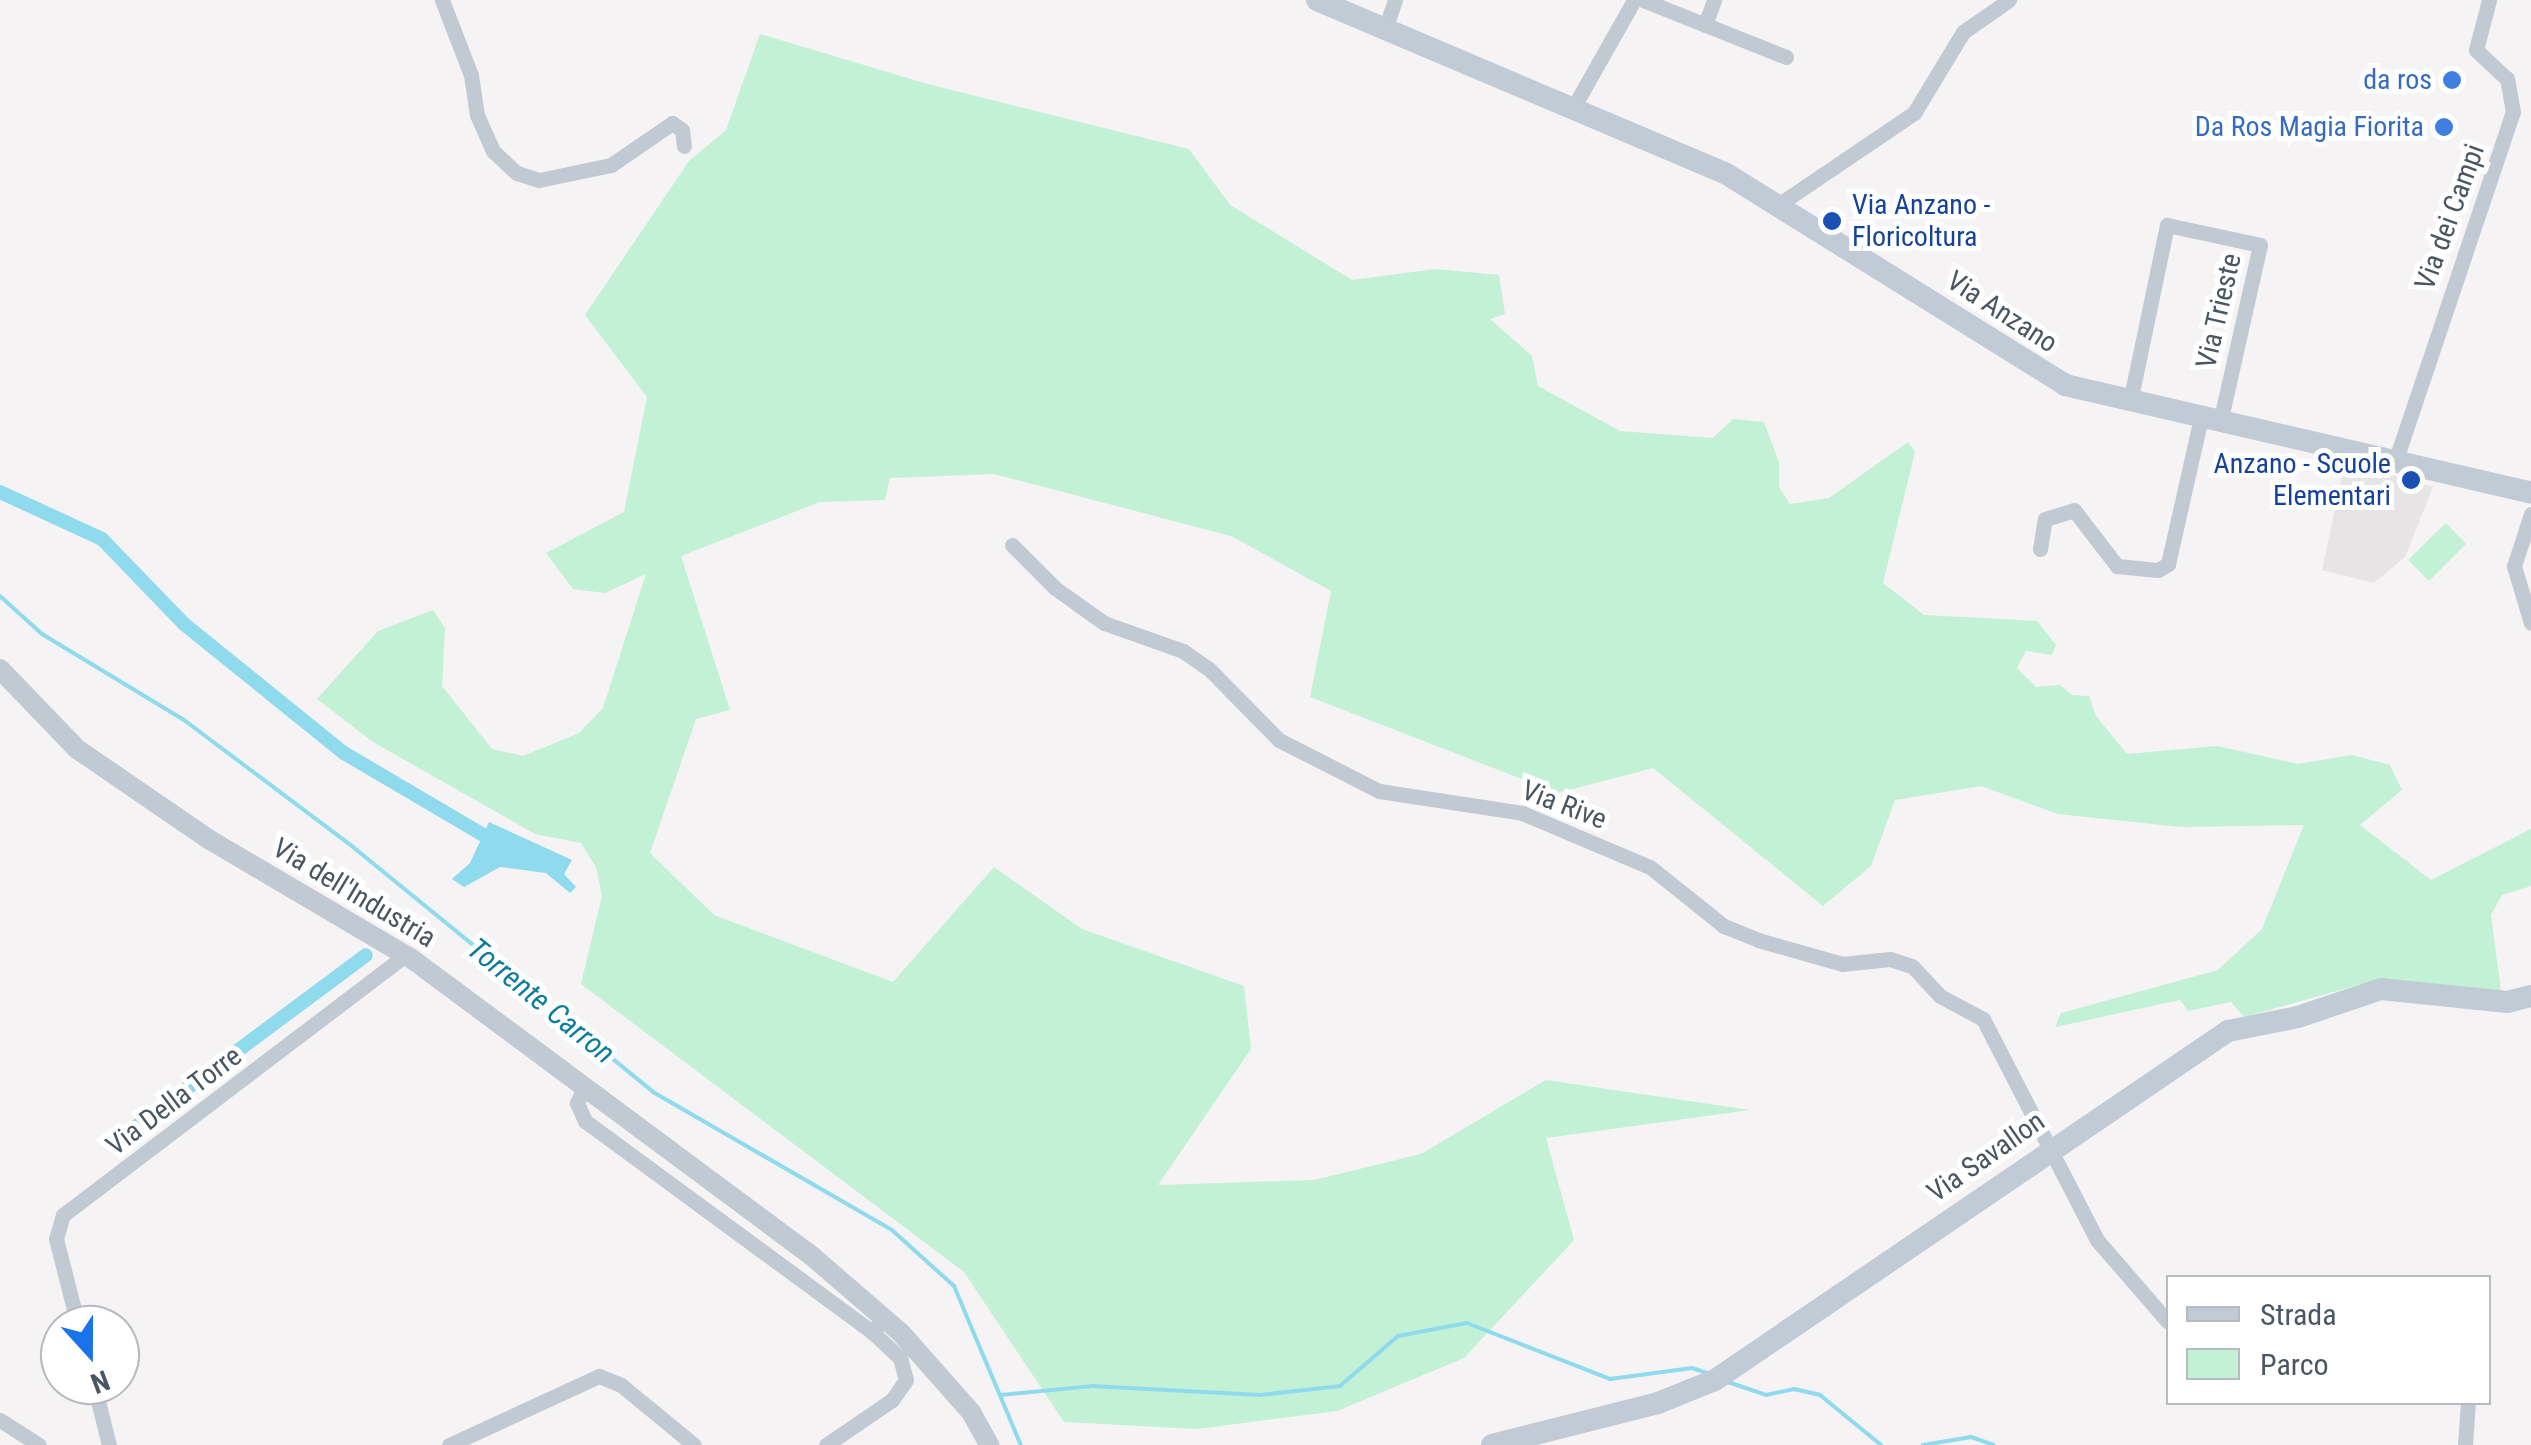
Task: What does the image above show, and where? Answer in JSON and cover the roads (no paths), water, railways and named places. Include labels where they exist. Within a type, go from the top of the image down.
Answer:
[{"type":"main road","name":"Via Anzano","points":[[1317,0],[1781,202],[2038,372],[2130,402],[2531,492]]},
{"type":"main road","name":"Via Savallon","points":[[1492,1445],[1658,1402],[1721,1376],[2228,1031],[2298,1018],[2381,989],[2507,1002],[2531,996]]},
{"type":"street","points":[[442,0],[471,75],[477,115],[494,151],[517,173],[539,180],[611,166],[672,123],[682,130],[684,146]]},
{"type":"street","points":[[1386,29],[1395,0]]},
{"type":"street","points":[[1572,108],[1634,0]]},
{"type":"street","points":[[1643,0],[1786,57]]},
{"type":"street","points":[[1705,25],[1714,0]]},
{"type":"street","points":[[1781,202],[1914,114],[1964,32],[2009,0]]},
{"type":"street","name":"Via dei Campi","points":[[2395,462],[2513,112],[2507,79],[2476,50],[2489,0]]},
{"type":"street","name":"Via Trieste","points":[[2130,402],[2168,225],[2260,245],[2210,420]]},
{"type":"street","points":[[2040,549],[2045,519],[2074,510],[2117,566],[2158,570],[2168,564],[2210,420]]},
{"type":"street","points":[[2531,514],[2514,566],[2531,623]]},
{"type":"street","name":"Via Rive","points":[[1012,545],[1055,588],[1104,623],[1182,652],[1209,669],[1279,740],[1379,790],[1522,813],[1650,866],[1724,926],[1758,940],[1842,964],[1890,959],[1912,966],[1940,996],[1983,1019],[2096,1240],[2166,1320]]},
{"type":"street","name":"Via dell'Industria","points":[[0,669],[77,749],[210,840],[405,955],[813,1257],[877,1325],[971,1412],[988,1445]]},
{"type":"street","name":"Via Della Torre","points":[[73,1305],[56,1240],[64,1215],[405,955]]},
{"type":"street","points":[[826,1445],[892,1400],[906,1380],[900,1358],[877,1325]]},
{"type":"street","points":[[449,1445],[599,1376],[621,1384],[694,1445]]},
{"type":"street","points":[[99,1405],[109,1445]]},
{"type":"street","points":[[2465,1445],[2468,1405]]},
{"type":"street","points":[[0,1420],[39,1445]]},
{"type":"water","points":[[489,822],[572,860],[564,874],[576,887],[570,893],[546,873],[500,867],[464,887],[452,879],[470,863]]},
{"type":"waterway","points":[[0,492],[102,539],[184,624],[344,753],[497,843]]},
{"type":"waterway","name":"Torrente Carron","points":[[0,596],[42,634],[184,720],[353,847],[653,1092],[892,1230],[954,1286],[1021,1445]]},
{"type":"waterway","points":[[134,1128],[366,955]]},
{"type":"waterway","points":[[1001,1395],[1092,1386],[1260,1395],[1340,1386],[1398,1336],[1467,1323],[1610,1379],[1692,1368],[1710,1374]]},
{"type":"waterway","points":[[1728,1382],[1766,1395],[1794,1389],[1820,1395],[1881,1445]]},
{"type":"waterway","points":[[1923,1445],[1971,1437],[1994,1445]]},
{"type":"place","name":"da ros","points":[[2452,80]]},
{"type":"place","name":"Da Ros Magia Fiorita","points":[[2444,127]]},
{"type":"place","name":"Via Anzano - Floricoltura","points":[[1832,221]]},
{"type":"place","name":"Anzano - Scuole Elementari","points":[[2411,480]]}]
